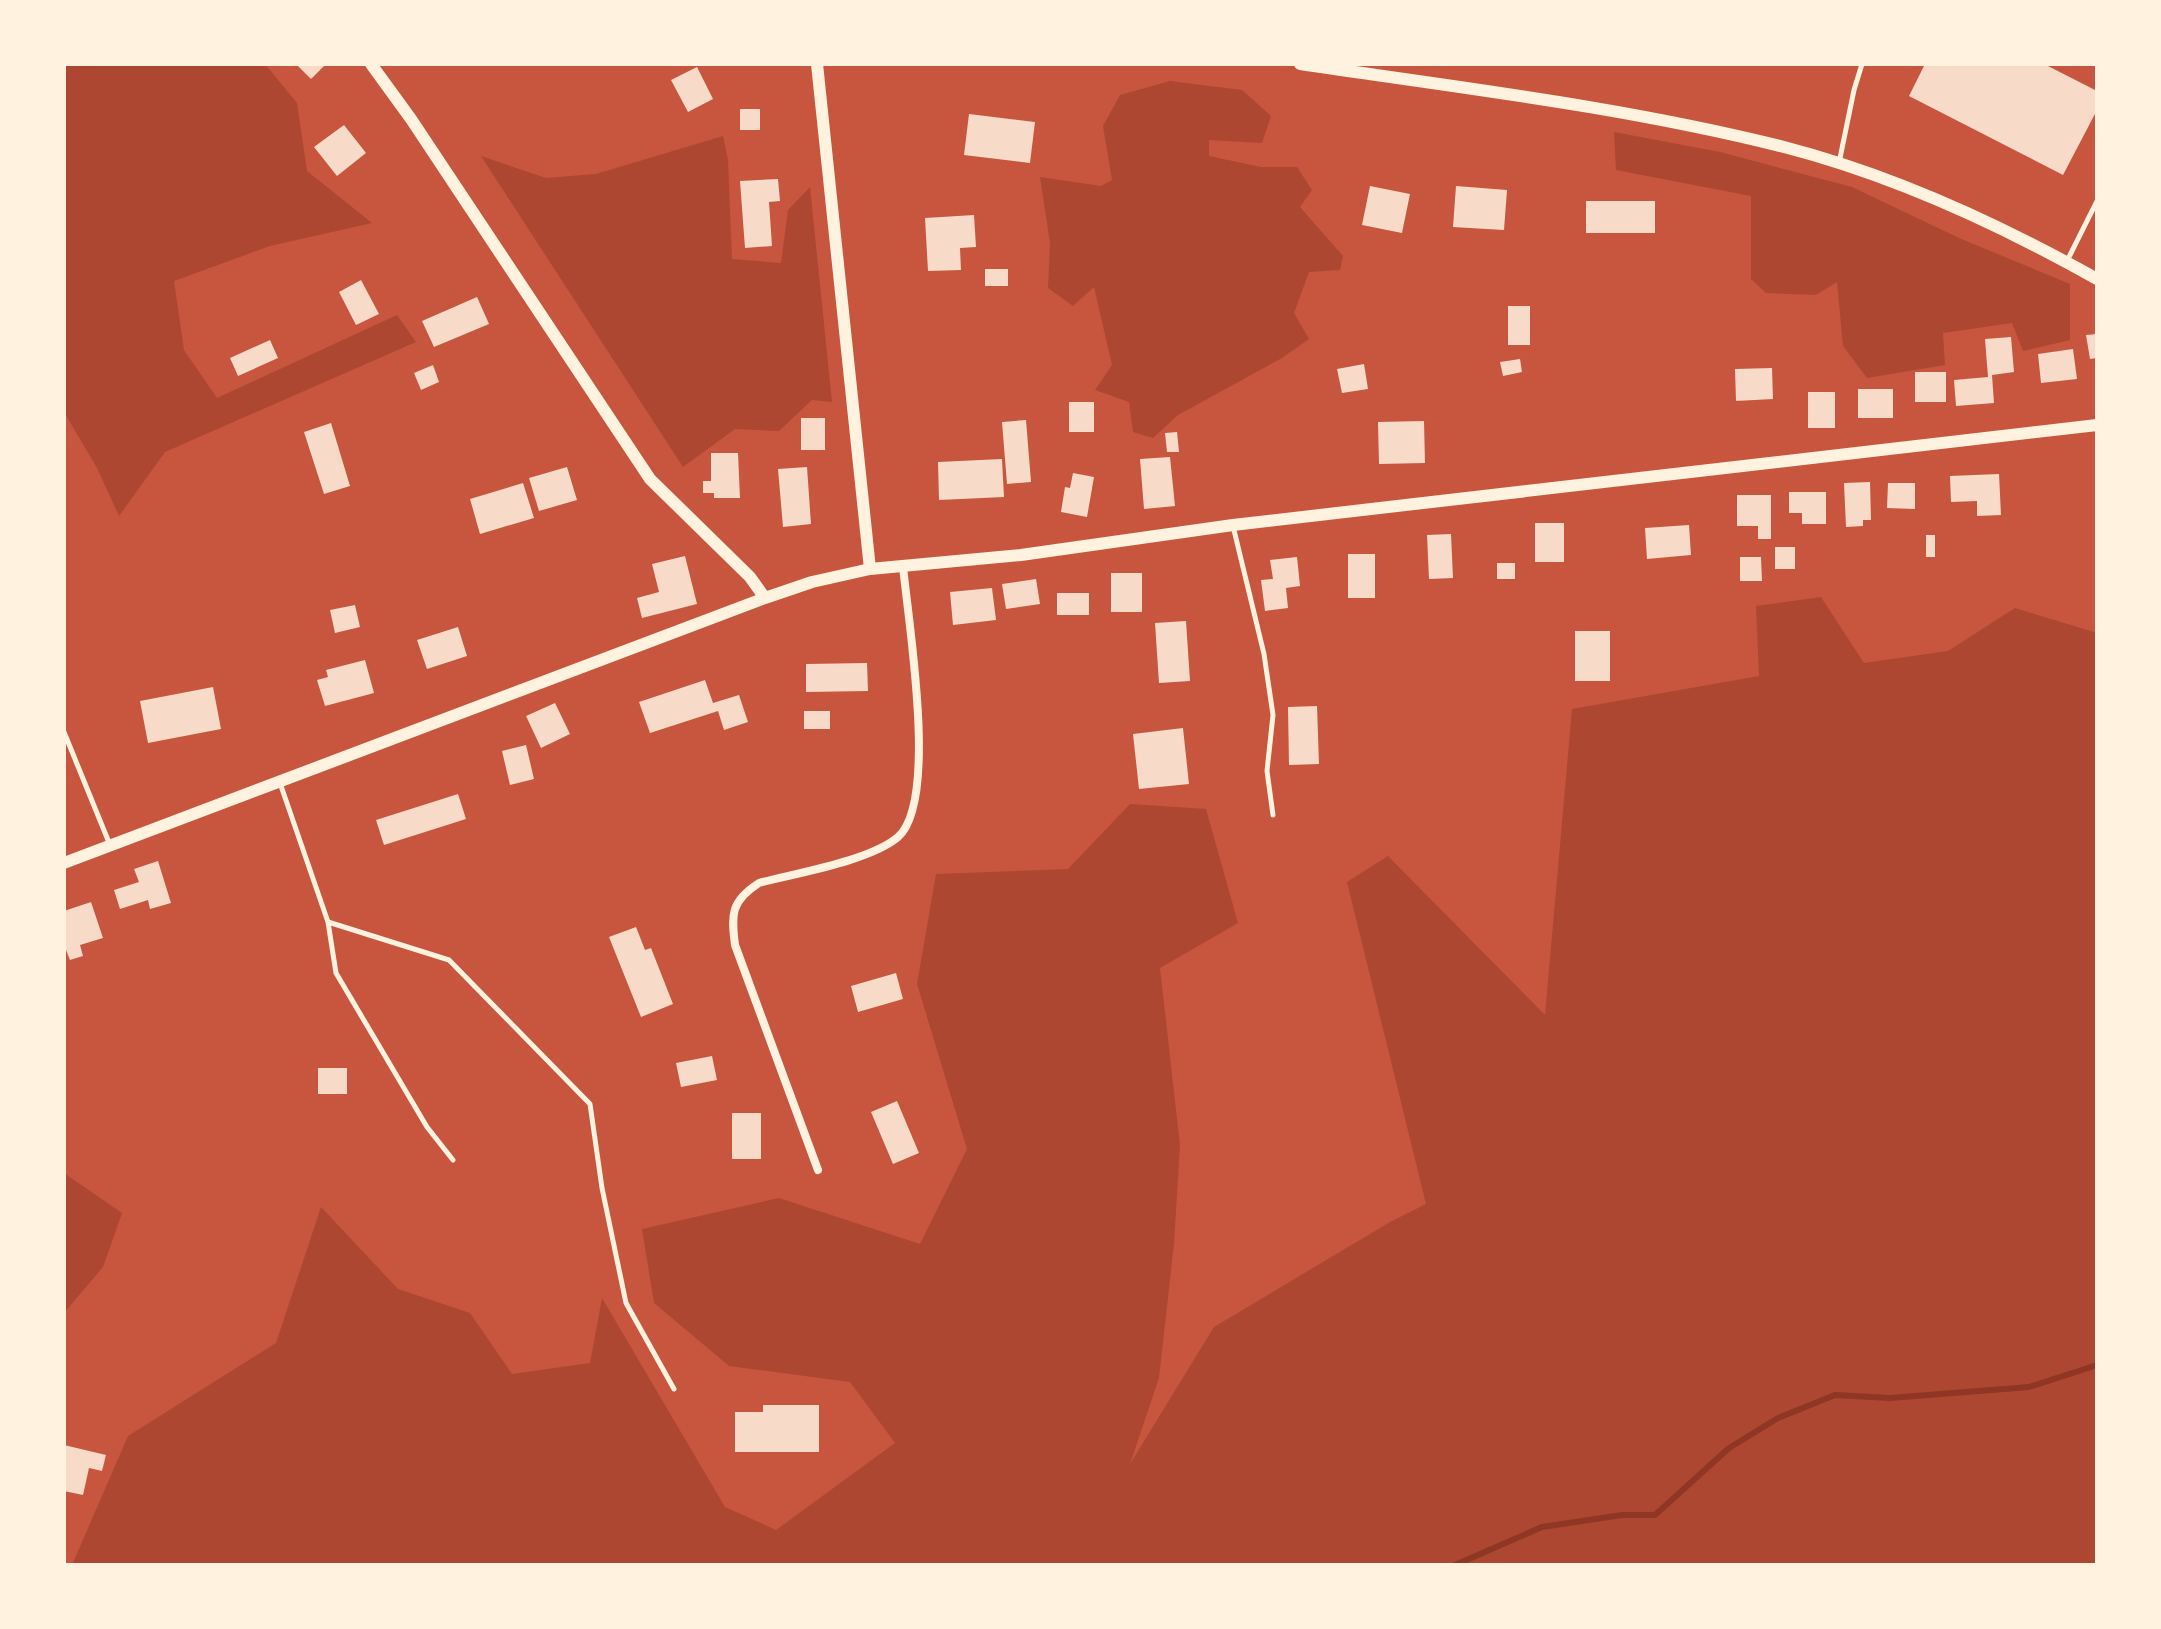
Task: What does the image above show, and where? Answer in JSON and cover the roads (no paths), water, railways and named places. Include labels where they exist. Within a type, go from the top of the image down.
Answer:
[{"type":"street","points":[[371,64],[411,119],[650,479],[750,577],[765,598]]},
{"type":"street","points":[[817,64],[870,569]]},
{"type":"street","points":[[1300,64],[1631,113],[1786,148],[1880,178],[2022,237],[2097,279]]},
{"type":"street","points":[[64,863],[765,598],[812,582],[870,569],[1021,555],[1233,525],[2097,425]]},
{"type":"street","points":[[818,1170],[735,945],[732,923],[736,903],[759,883],[884,847],[900,835],[910,821],[920,773],[919,728],[903,566]]},
{"type":"lane","points":[[1839,164],[1862,64]]},
{"type":"lane","points":[[2066,262],[2094,216],[2097,201]]},
{"type":"lane","points":[[1233,525],[1264,654],[1273,715],[1267,771],[1273,815]]},
{"type":"lane","points":[[64,732],[111,846]]},
{"type":"lane","points":[[280,782],[328,922],[336,973],[427,1127],[453,1160]]},
{"type":"lane","points":[[328,922],[449,960],[590,1104],[602,1188],[626,1303],[674,1389]]},
{"type":"waterway","points":[[1455,1565],[1542,1527],[1622,1515],[1655,1515],[1729,1448],[1778,1418],[1835,1395],[1890,1398],[2029,1387],[2097,1365]]}]
